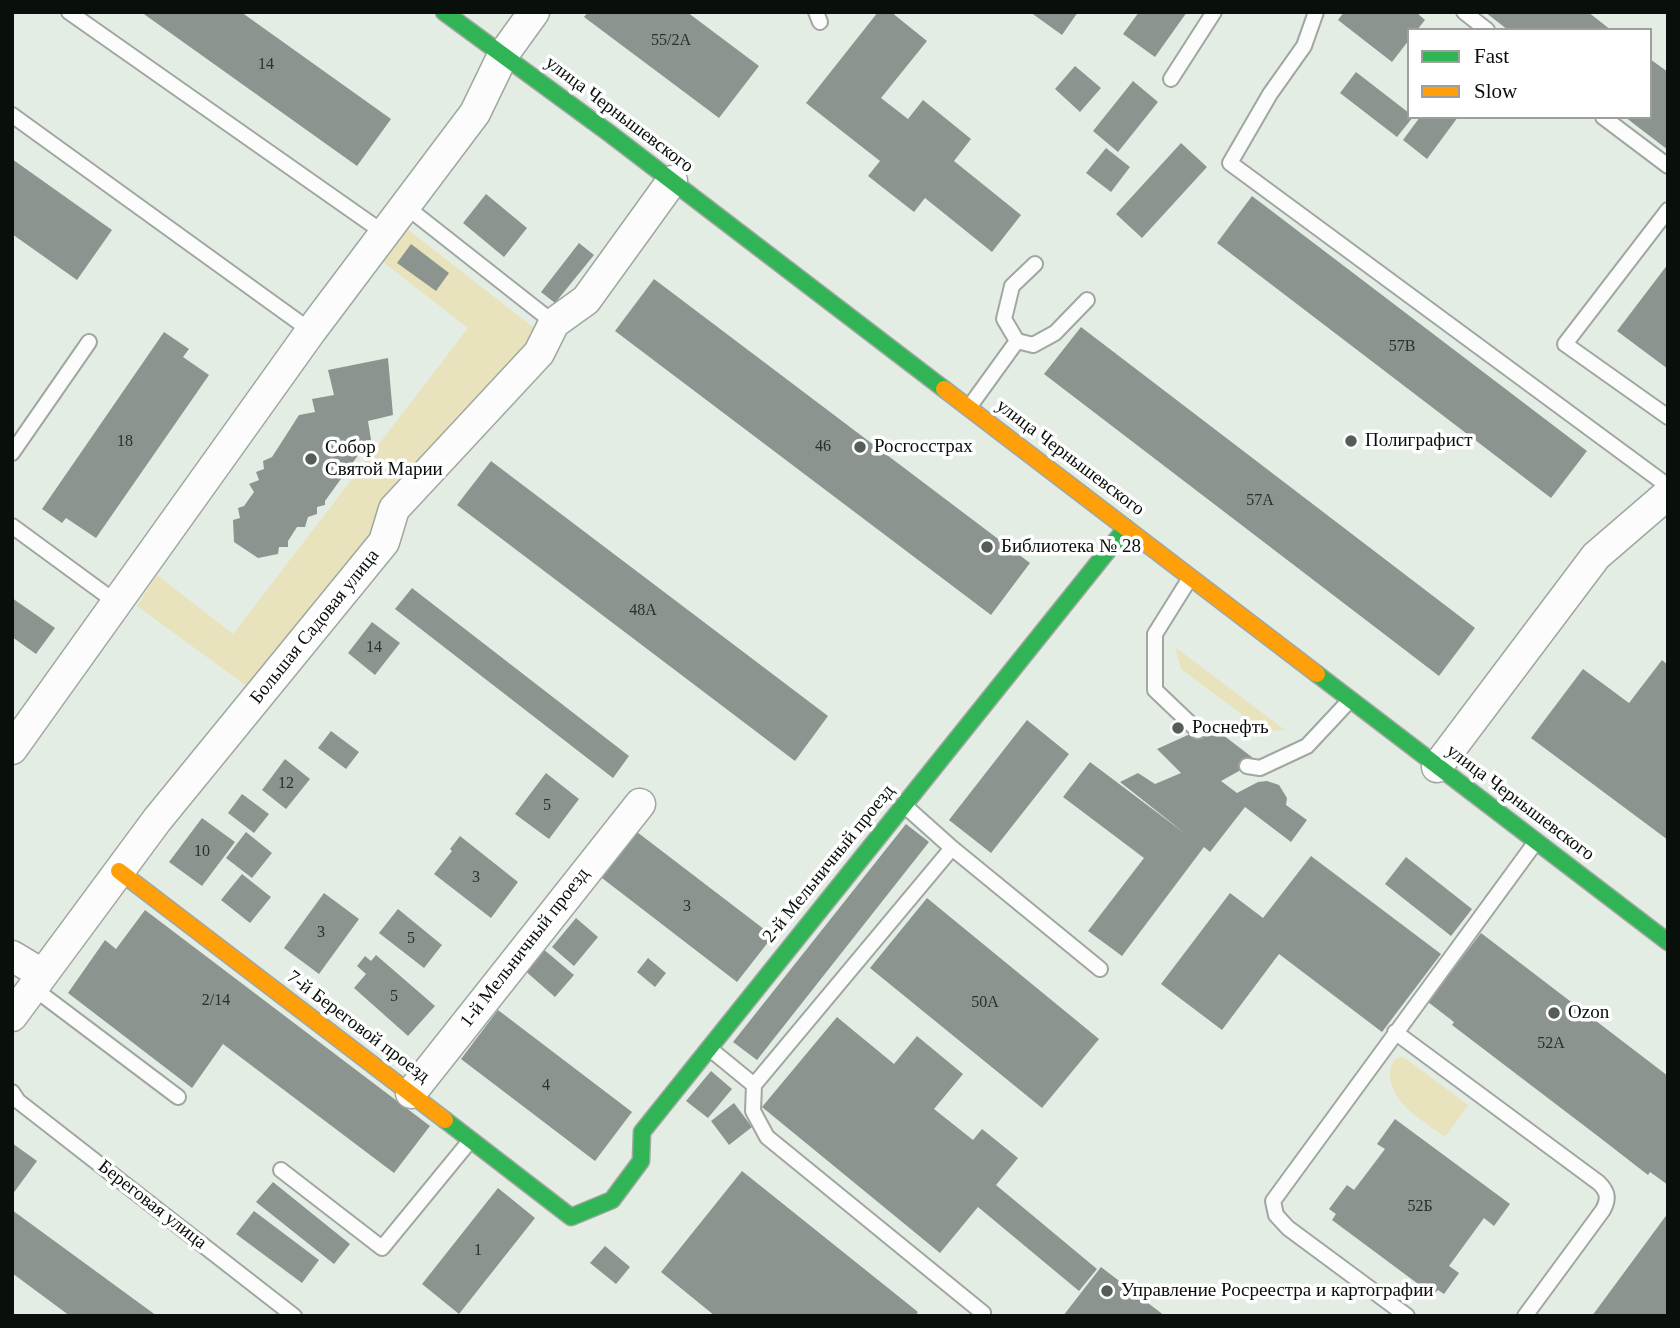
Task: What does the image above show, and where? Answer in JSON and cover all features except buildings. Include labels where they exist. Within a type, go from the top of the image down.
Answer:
[{"type":"main road","name":"улица Чернышевского","points":[[444,12],[969,407],[1668,942]]},
{"type":"main road","name":"2-й Мельничный проезд","points":[[571,1217],[612,1200],[641,1161],[642,1132],[1126,527]]},
{"type":"main road","name":"7-й Береговой проезд","points":[[119,871],[571,1217]]},
{"type":"street","points":[[12,749],[21,717],[117,603],[404,205],[475,113],[503,55],[534,12]]},
{"type":"street","name":"Большая Садовая улица","points":[[12,1016],[158,820],[384,542],[394,509],[539,353],[554,323],[586,300],[671,181]]},
{"type":"street","points":[[1437,767],[1596,556],[1668,494]]},
{"type":"street","name":"1-й Мельничный проезд","points":[[411,1093],[640,804]]},
{"type":"street","points":[[12,956],[37,981]]},
{"type":"lane","points":[[69,12],[384,233]]},
{"type":"lane","points":[[1171,79],[1214,12]]},
{"type":"lane","points":[[1316,12],[1304,46],[1270,94],[1230,163],[1668,486]]},
{"type":"lane","points":[[1464,12],[1485,28]]},
{"type":"lane","points":[[12,115],[312,331]]},
{"type":"lane","points":[[1606,119],[1668,166]]},
{"type":"lane","points":[[404,205],[554,323]]},
{"type":"lane","points":[[1668,210],[1565,344],[1668,417]]},
{"type":"lane","points":[[1035,264],[1012,286],[1004,319],[1017,341],[1033,345],[1055,334],[1087,300]]},
{"type":"lane","points":[[969,407],[1017,341]]},
{"type":"lane","points":[[14,448],[89,342]]},
{"type":"lane","points":[[12,526],[117,603]]},
{"type":"lane","points":[[1191,577],[1155,634],[1155,690],[1198,731]]},
{"type":"lane","points":[[1247,766],[1260,768],[1307,746],[1351,700]]},
{"type":"lane","points":[[904,805],[952,848],[1100,969]]},
{"type":"lane","points":[[1407,1316],[1288,1228],[1276,1215],[1273,1201],[1536,841]]},
{"type":"lane","points":[[952,848],[754,1085],[753,1111],[768,1136],[983,1313],[982,1316]]},
{"type":"lane","points":[[37,981],[178,1097]]},
{"type":"lane","points":[[1395,1032],[1599,1183],[1606,1191],[1607,1201],[1603,1210],[1525,1316]]},
{"type":"lane","points":[[709,1048],[754,1085]]},
{"type":"lane","name":"Береговая улица","points":[[12,1091],[18,1101],[294,1316]]},
{"type":"lane","points":[[281,1170],[382,1248],[470,1140]]},
{"type":"shaded area","points":[[407,229],[538,331],[248,687],[137,606],[157,575],[233,634],[468,328],[383,262]]},
{"type":"shaded area","points":[[1175,647],[1285,730],[1264,731],[1181,669]]},
{"type":"shaded area","points":[[1398,1057],[1405,1058],[1468,1105],[1445,1137],[1410,1111],[1396,1096],[1390,1073],[1392,1063]]},
{"type":"traffic: fast","points":[[444,12],[609,133],[944,389]]},
{"type":"traffic: fast","points":[[445,1120],[571,1217],[612,1200],[641,1161],[642,1132],[1126,528]]},
{"type":"traffic: fast","points":[[1317,674],[1668,942]]},
{"type":"traffic: slow","points":[[944,389],[1317,674]]},
{"type":"traffic: slow","points":[[119,871],[445,1120]]},
{"type":"place","name":"Полиграфист","points":[[1351,441]]},
{"type":"place","name":"Росгосстрах","points":[[860,447]]},
{"type":"place","name":"Собор Святой Марии","points":[[311,459]]},
{"type":"place","name":"Библиотека № 28","points":[[987,547]]},
{"type":"place","name":"Роснефть","points":[[1178,728]]},
{"type":"place","name":"Ozon","points":[[1554,1013]]},
{"type":"place","name":"Управление Росреестра и картографии","points":[[1107,1291]]}]
